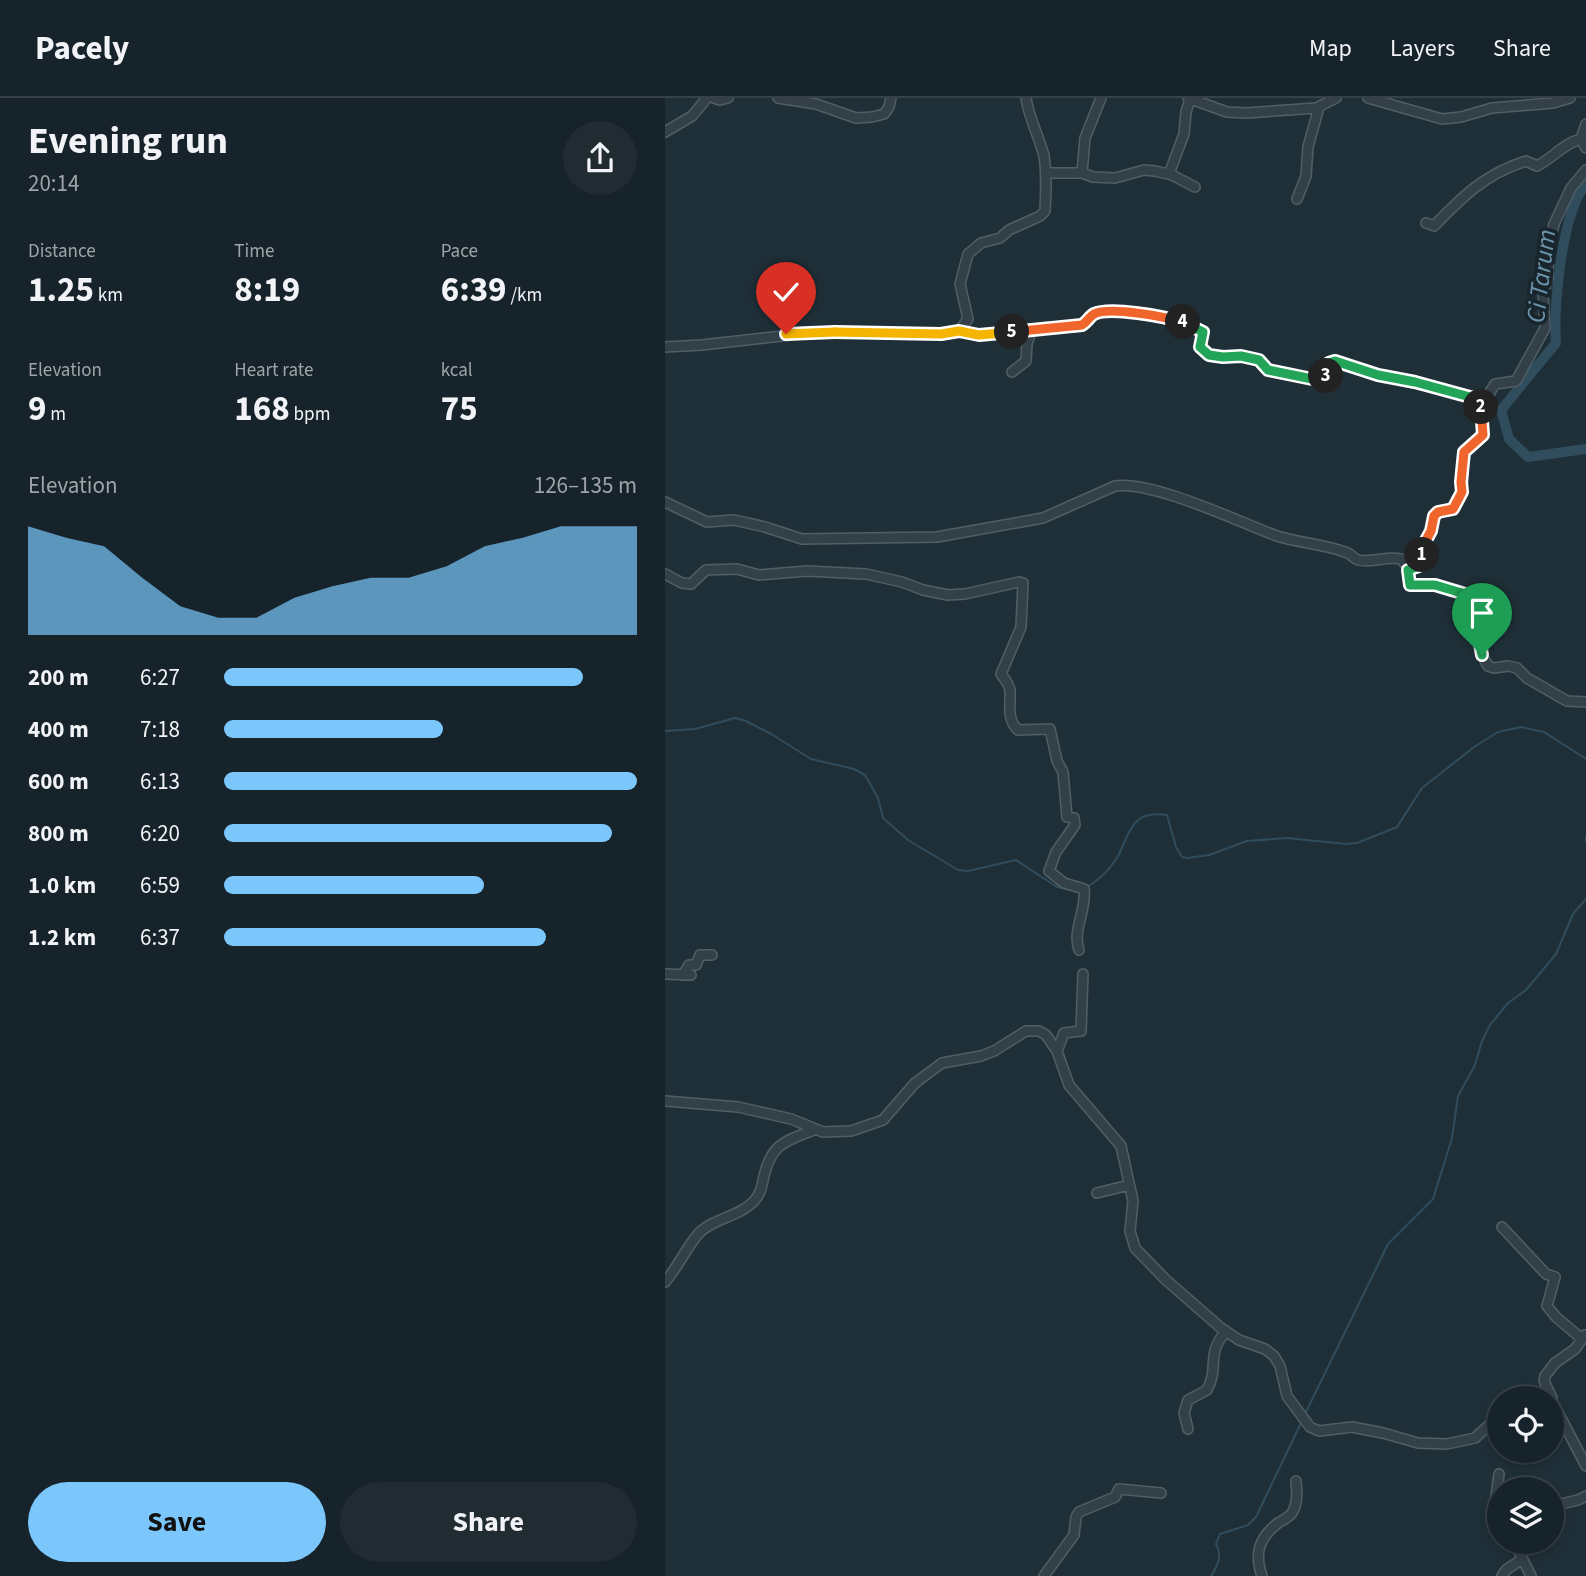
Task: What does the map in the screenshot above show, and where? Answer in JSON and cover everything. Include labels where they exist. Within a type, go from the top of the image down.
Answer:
[{"type":"street","points":[[665,132],[692,116],[707,98]]},
{"type":"street","points":[[714,98],[729,98]]},
{"type":"street","points":[[778,98],[816,104],[858,118],[884,114],[891,98]]},
{"type":"street","points":[[959,331],[968,319],[960,284],[965,260],[972,249],[981,243],[1000,238],[1009,230],[1045,211],[1046,173],[1042,151],[1030,121],[1027,98]]},
{"type":"street","points":[[1082,173],[1085,138],[1101,98]]},
{"type":"street","points":[[1169,174],[1184,134],[1189,98],[1231,113],[1319,107],[1335,98]]},
{"type":"street","points":[[1368,98],[1445,119],[1492,108],[1553,103],[1570,98]]},
{"type":"street","points":[[1297,199],[1306,176],[1308,147],[1319,107]]},
{"type":"street","points":[[1426,223],[1434,226],[1487,177],[1526,161],[1537,166],[1553,157],[1568,143],[1584,144],[1586,124]]},
{"type":"street","points":[[1046,173],[1082,173],[1093,177],[1124,178],[1144,170],[1169,174],[1195,187]]},
{"type":"street","points":[[665,347],[817,332],[941,334],[959,331],[979,335],[1031,331],[1082,325],[1093,315],[1109,311],[1159,316],[1190,324],[1202,332],[1200,348],[1209,355],[1241,356],[1259,360],[1268,370],[1322,381],[1329,363],[1335,361],[1378,375],[1481,400],[1487,397],[1495,384],[1512,383],[1518,379],[1544,331],[1543,293],[1548,278],[1550,238],[1571,188],[1586,170]]},
{"type":"street","points":[[1012,372],[1026,361],[1031,331]]},
{"type":"street","points":[[1408,570],[1420,565],[1434,516],[1438,512],[1453,509],[1462,494],[1464,452],[1483,435],[1481,400]]},
{"type":"street","points":[[665,502],[707,522],[734,520],[802,539],[937,537],[1043,517],[1107,489],[1125,485],[1175,498],[1280,537],[1347,552],[1357,559],[1401,559],[1408,570],[1410,585],[1435,585],[1465,594],[1479,594],[1488,601],[1478,634],[1482,655],[1489,667],[1516,668],[1527,678],[1567,701],[1586,702]]},
{"type":"street","points":[[665,574],[689,584],[694,583],[700,574],[708,569],[737,569],[759,575],[807,571],[848,572],[892,579],[923,590],[948,594],[965,594],[1023,583],[1021,628],[1001,672],[1010,688],[1009,709],[1014,727],[1018,730],[1038,728],[1051,731],[1057,761],[1062,770],[1067,817],[1074,818],[1075,825],[1056,852],[1049,870],[1064,883],[1084,888],[1085,903],[1076,938],[1079,950]]},
{"type":"street","points":[[665,974],[687,975],[689,965],[696,965],[701,955],[712,955]]},
{"type":"street","points":[[1057,1051],[1064,1033],[1081,1031],[1083,974]]},
{"type":"street","points":[[665,1101],[715,1103],[758,1110],[817,1129],[842,1132],[883,1120],[915,1083],[937,1066],[950,1060],[981,1056],[1029,1030],[1044,1033],[1057,1051],[1069,1085],[1121,1146],[1134,1208],[1130,1231],[1135,1248],[1166,1280],[1226,1331],[1274,1356],[1280,1366],[1287,1396],[1310,1427],[1317,1431],[1352,1427],[1413,1443],[1436,1444],[1475,1438],[1487,1427]]},
{"type":"street","points":[[665,1282],[699,1233],[741,1212],[759,1195],[768,1162],[785,1141],[817,1129]]},
{"type":"street","points":[[1097,1193],[1129,1185]]},
{"type":"street","points":[[1502,1227],[1546,1274],[1554,1276],[1547,1306],[1556,1317],[1584,1336],[1575,1349],[1555,1363],[1545,1376],[1546,1386]]},
{"type":"street","points":[[1188,1429],[1184,1410],[1188,1400],[1206,1391],[1211,1383],[1215,1364],[1213,1353],[1217,1342],[1226,1331]]},
{"type":"street","points":[[1564,1425],[1586,1466]]},
{"type":"street","points":[[1262,1576],[1258,1560],[1260,1541],[1267,1532],[1293,1512],[1297,1497],[1296,1481]]},
{"type":"street","points":[[1044,1576],[1074,1535],[1076,1517],[1081,1510],[1115,1497],[1119,1489],[1161,1493]]},
{"type":"street","points":[[1564,1502],[1586,1496]]},
{"type":"street","points":[[1520,1554],[1531,1576]]},
{"type":"street","points":[[1502,1576],[1522,1559]]},
{"type":"waterway","name":"Ci Tarum","points":[[1586,184],[1578,197],[1565,237],[1556,306],[1556,343],[1501,410],[1509,439],[1528,457],[1586,449]]},
{"type":"waterway","points":[[665,731],[695,729],[735,718],[746,721],[811,759],[854,769],[865,775],[878,798],[883,818],[908,840],[958,870],[968,871],[1016,860],[1057,887],[1080,892]]},
{"type":"waterway","points":[[1087,887],[1112,865],[1134,824],[1146,816],[1167,815],[1176,847],[1182,857],[1187,858],[1209,855],[1247,841],[1287,838],[1357,843],[1397,827],[1422,788],[1474,747],[1498,732],[1521,727],[1544,732],[1586,759]]},
{"type":"waterway","points":[[1305,1414],[1388,1244],[1433,1199],[1452,1138],[1458,1096],[1475,1065],[1490,1025],[1508,1003],[1526,990],[1556,954],[1573,914],[1586,899]]},
{"type":"waterway","points":[[1211,1576],[1218,1560],[1216,1544],[1220,1534],[1248,1525],[1256,1517],[1301,1423]]},
{"type":"route","points":[[786,334],[941,334],[959,331],[979,335],[1081,326],[1093,315],[1109,311],[1159,316],[1190,324],[1202,332],[1200,348],[1209,355],[1241,356],[1259,360],[1263,367],[1278,373],[1322,381],[1325,380],[1329,363],[1335,361],[1378,375],[1481,400],[1483,435],[1464,452],[1462,494],[1453,509],[1436,513],[1420,565],[1408,570],[1410,585],[1435,585],[1465,594],[1479,594],[1488,601],[1478,633],[1482,655]]}]
